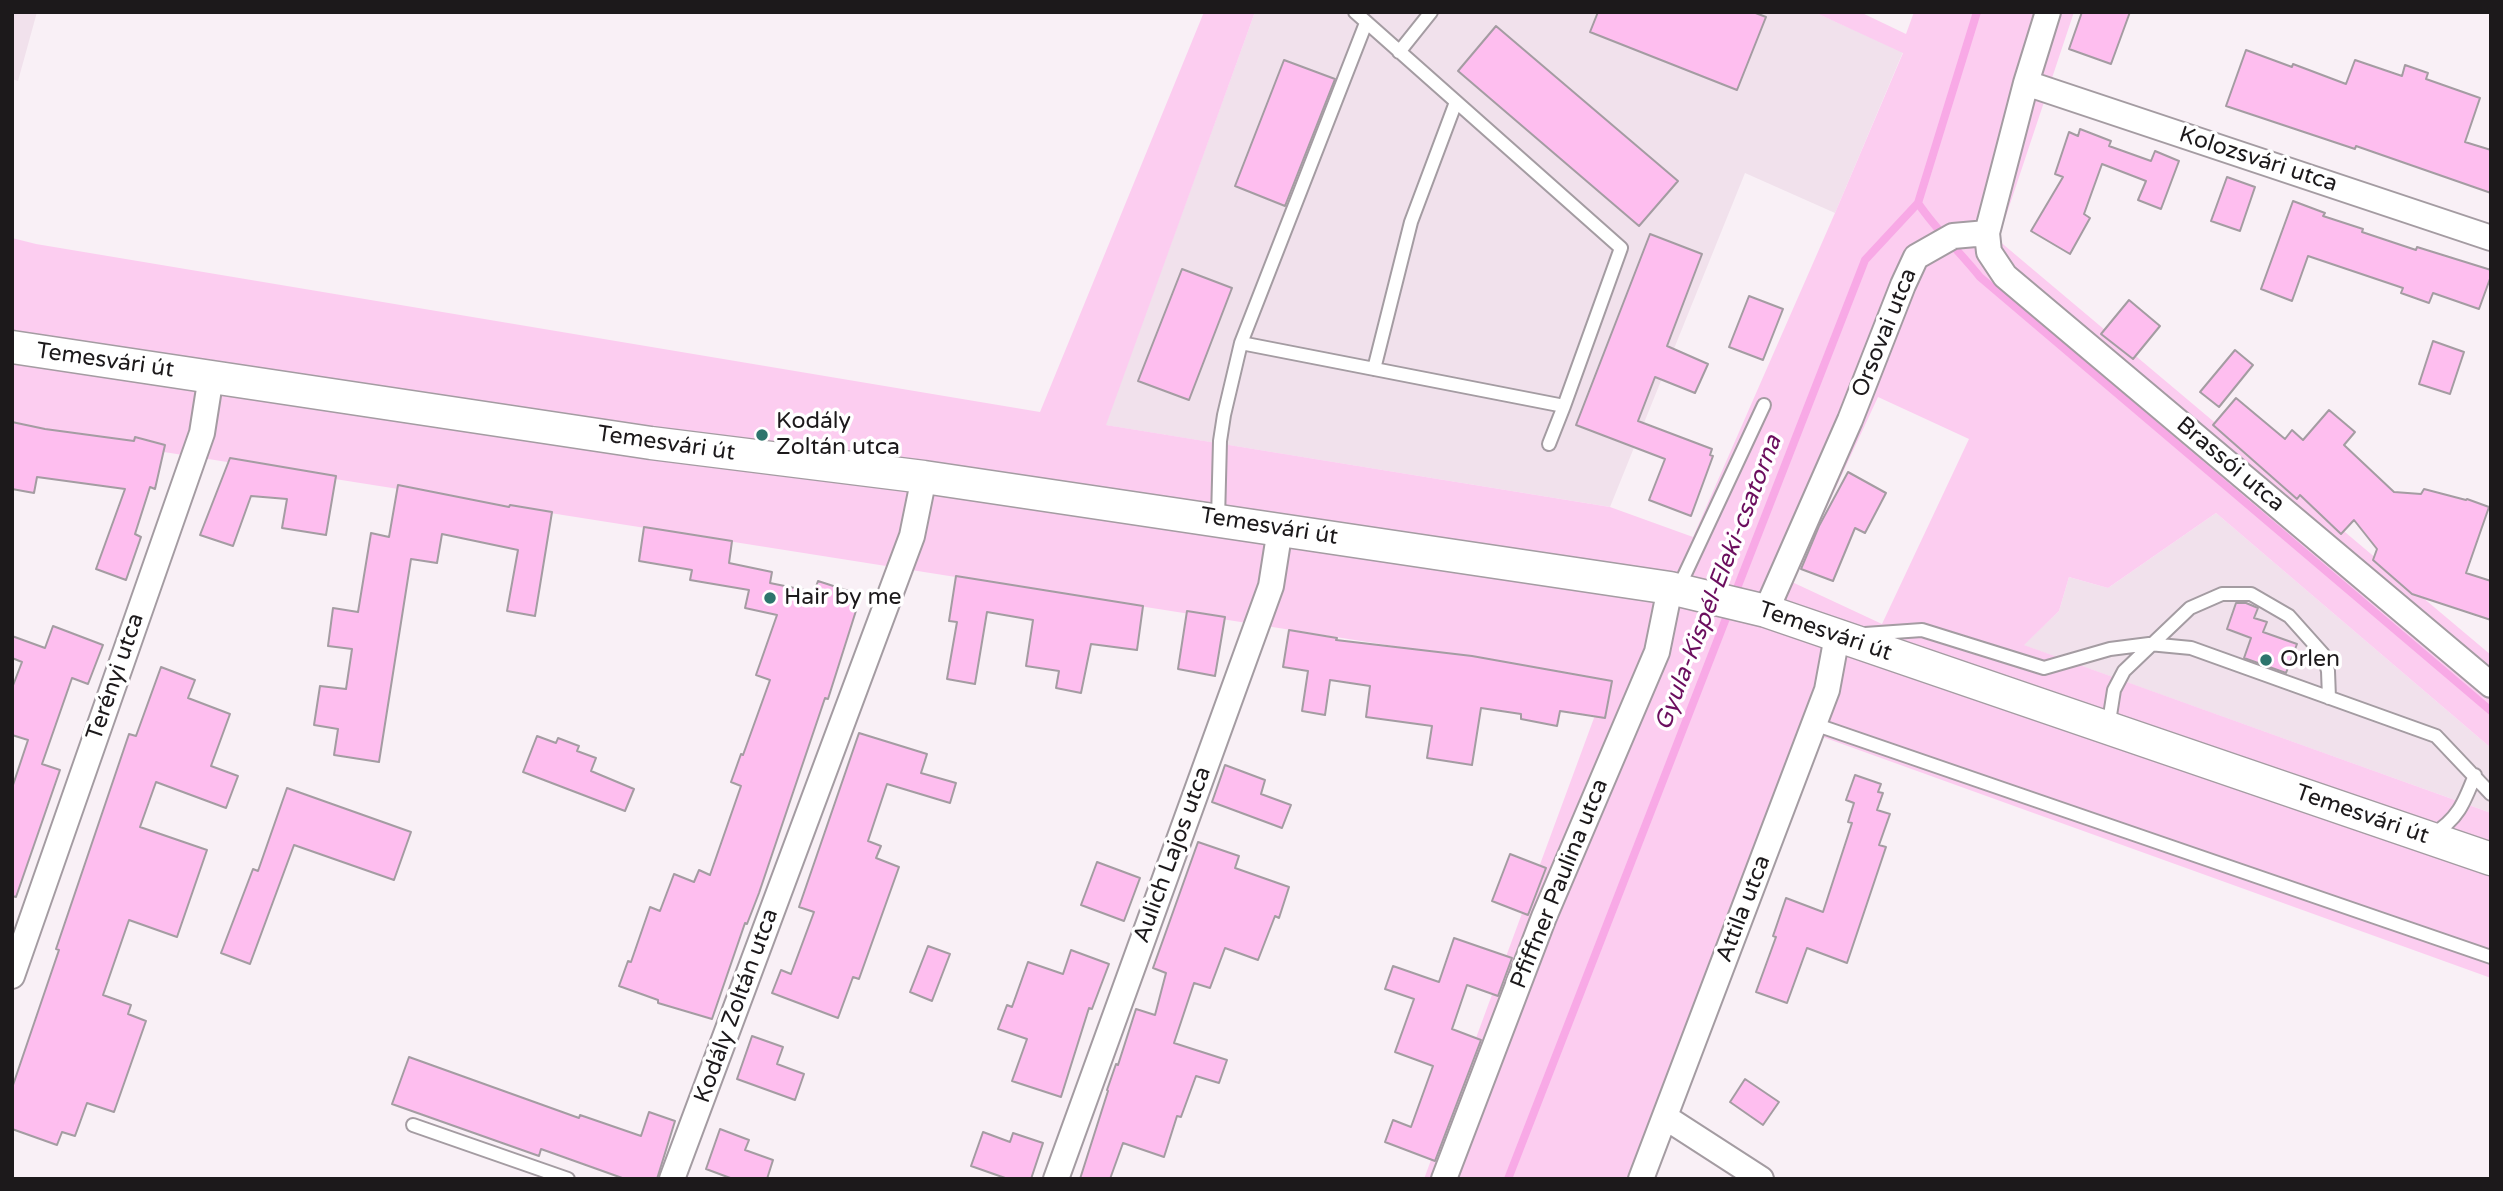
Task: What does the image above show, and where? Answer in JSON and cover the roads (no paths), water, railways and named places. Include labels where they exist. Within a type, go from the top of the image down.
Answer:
[{"type":"street","points":[[1987,233],[2025,83],[2048,12]]},
{"type":"street","name":"Kolozsvári utca","points":[[2025,83],[2491,238]]},
{"type":"street","name":"Orsovai utca","points":[[1759,609],[1850,420],[1916,257],[1945,240],[1987,233]]},
{"type":"street","name":"Brassói utca","points":[[1987,233],[1989,252],[2005,275],[2491,685]]},
{"type":"street","name":"Temesvári út","points":[[12,347],[651,443],[923,477],[1218,519],[1683,591],[1759,609],[2491,859]]},
{"type":"street","name":"Terényi utca","points":[[12,976],[202,433],[211,376]]},
{"type":"street","name":"Kodály Zoltán utca","points":[[672,1179],[912,536],[923,477]]},
{"type":"street","name":"Aulich Lajos utca","points":[[1056,1179],[1270,586],[1280,529]]},
{"type":"street","name":"Pfiffner Paulina utca","points":[[1444,1179],[1544,917],[1683,591]]},
{"type":"street","name":"Attila utca","points":[[1641,1179],[1827,690],[1837,636]]},
{"type":"street","points":[[1665,1117],[1761,1179]]},
{"type":"lane","points":[[1355,12],[1621,248],[1549,444]]},
{"type":"lane","points":[[1399,52],[1431,12]]},
{"type":"lane","points":[[1218,519],[1220,441],[1241,343],[1366,23]]},
{"type":"lane","points":[[1374,369],[1410,222],[1456,102]]},
{"type":"lane","points":[[1241,343],[1564,406]]},
{"type":"lane","points":[[1683,591],[1764,405]]},
{"type":"lane","points":[[2108,729],[2114,691],[2124,671],[2149,644],[2190,608],[2222,594],[2251,594],[2289,616],[2323,654],[2328,671],[2329,698]]},
{"type":"lane","points":[[1837,636],[1922,630],[2044,668],[2110,649],[2149,644],[2192,648],[2436,736],[2491,794]]},
{"type":"lane","points":[[1814,724],[2491,957]]},
{"type":"lane","points":[[2429,837],[2447,826],[2462,807],[2475,775]]},
{"type":"lane","points":[[413,1125],[568,1179]]},
{"type":"waterway","name":"Gyula-Kispél-Eleki-csatorna","points":[[1734,596],[1865,260],[1918,203],[1977,12]]},
{"type":"waterway","points":[[1918,203],[1980,277],[2491,711]]},
{"type":"waterway","name":"Gyula-Kispél-Eleki-csatorna","points":[[1508,1179],[1730,608]]},
{"type":"place","name":"Kodály Zoltán utca","points":[[762,435]]},
{"type":"place","name":"Hair by me","points":[[770,598]]},
{"type":"place","name":"Orlen","points":[[2266,660]]}]
